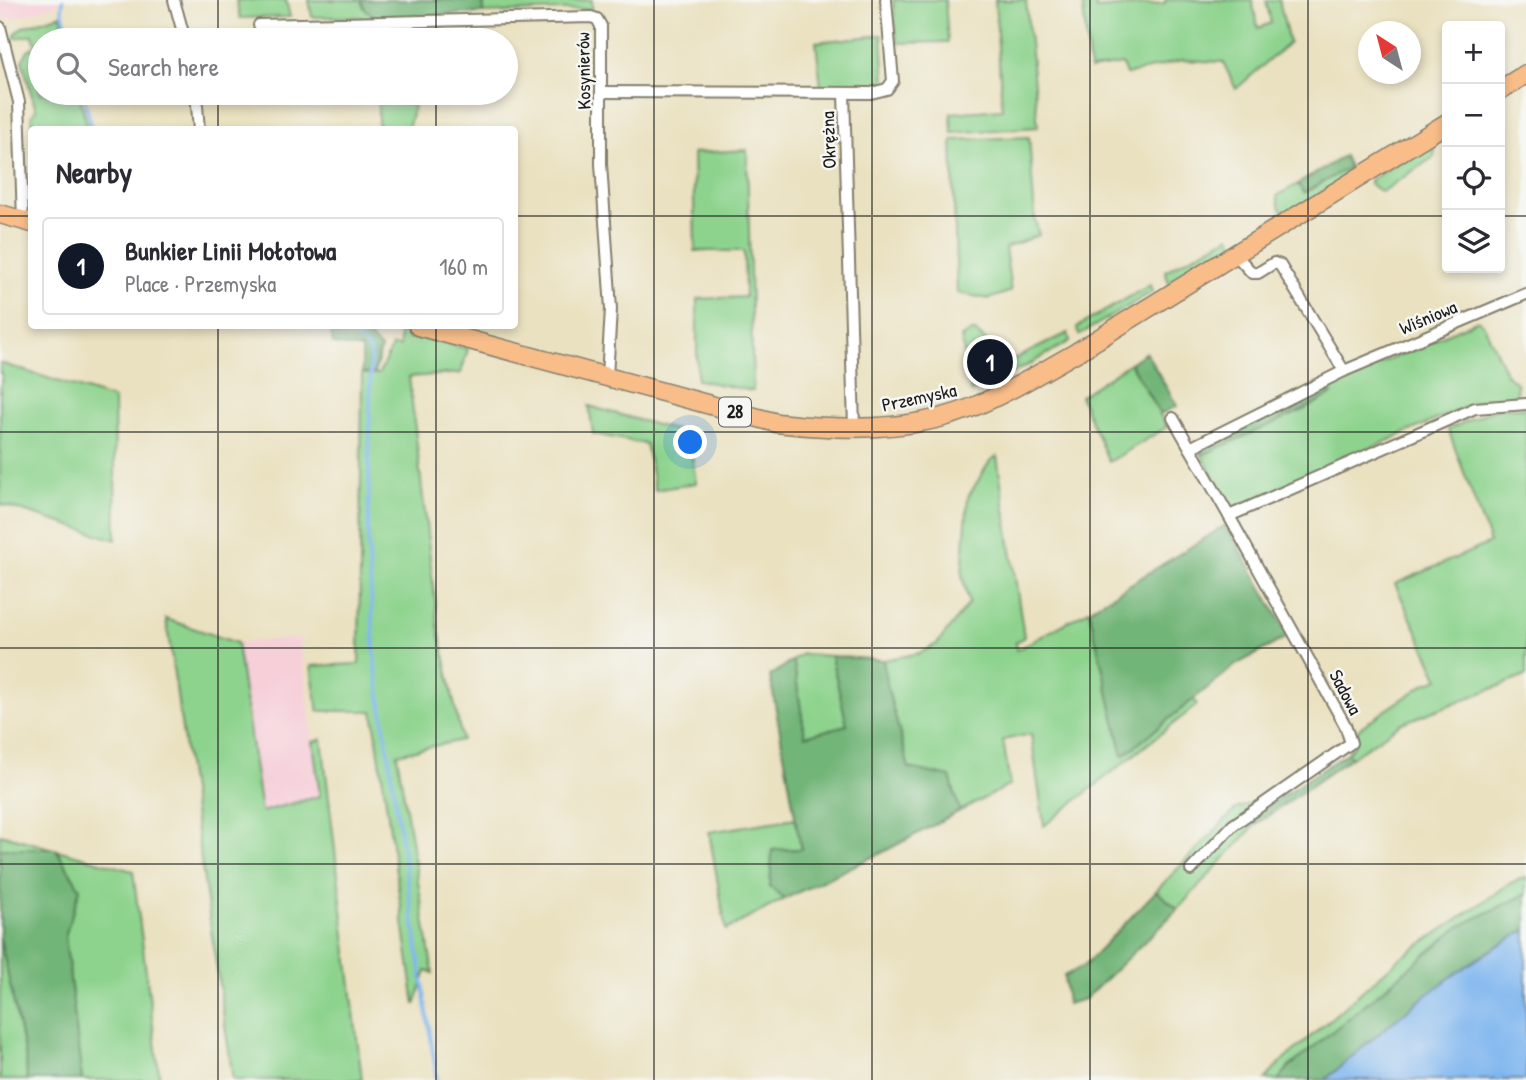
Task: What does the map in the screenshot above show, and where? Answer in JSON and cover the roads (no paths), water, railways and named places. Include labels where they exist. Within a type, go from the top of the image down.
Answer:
[{"type":"main road","points":[[1505,87],[1526,74]]},
{"type":"main road","name":"Przemyska","points":[[432,329],[514,346],[607,377],[777,423],[813,427],[854,427],[915,422],[965,410],[1077,352],[1442,126]]},
{"type":"main road","points":[[0,214],[27,222]]},
{"type":"street","points":[[174,0],[181,28]]},
{"type":"street","points":[[844,93],[871,93],[887,89],[893,81],[887,0]]},
{"type":"street","name":"Kosynierów","points":[[259,25],[591,17],[597,19],[601,26],[601,164],[611,309],[607,377]]},
{"type":"street","points":[[0,27],[6,42],[19,102],[27,222]]},
{"type":"street","name":"Okrężna","points":[[601,92],[844,93],[854,427]]},
{"type":"street","points":[[197,105],[199,126]]},
{"type":"street","points":[[1236,255],[1252,273],[1274,263],[1280,265],[1344,371]]},
{"type":"street","name":"Wiśniowa","points":[[1190,448],[1344,371],[1526,295]]},
{"type":"street","points":[[1229,516],[1475,408],[1526,404]]},
{"type":"street","name":"Sadowa","points":[[1173,418],[1345,724],[1351,743],[1234,825],[1191,870]]},
{"type":"water","points":[[1526,930],[1526,1080],[1325,1080],[1446,981]]},
{"type":"waterway","points":[[63,0],[62,10],[67,28]]},
{"type":"waterway","points":[[86,105],[91,126]]},
{"type":"waterway","points":[[339,329],[361,341],[371,352],[368,540],[375,663],[437,1080]]},
{"type":"place","name":"Bunkier Linii Mołotowa","points":[[990,362]]}]
